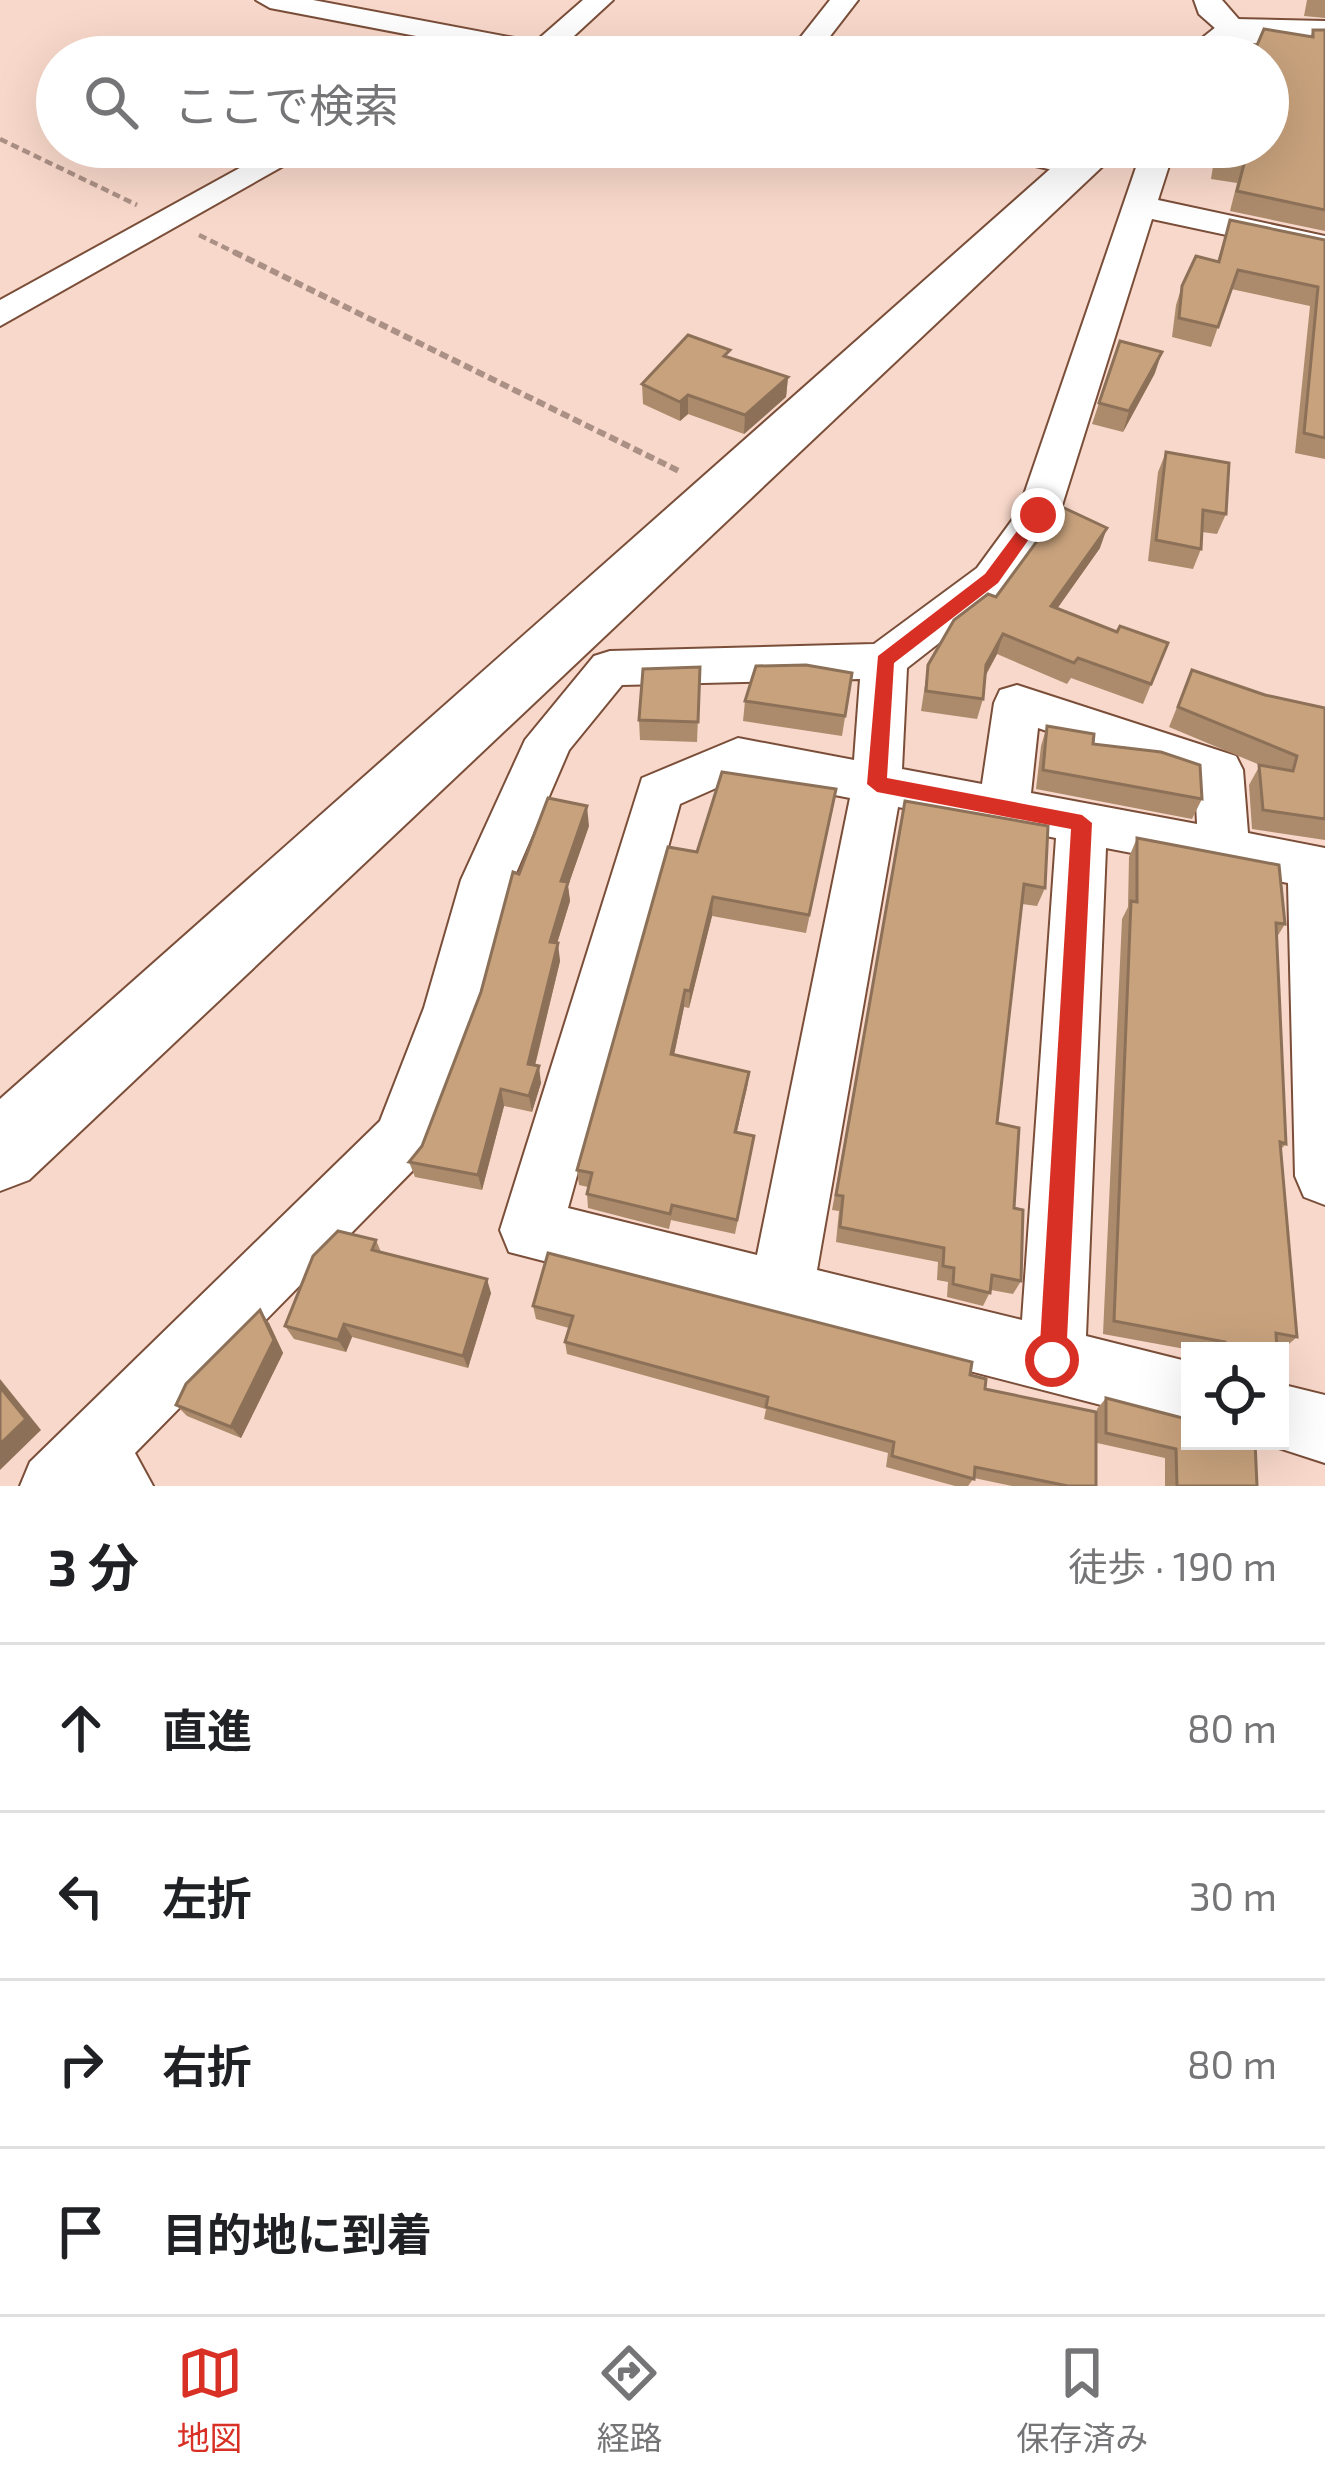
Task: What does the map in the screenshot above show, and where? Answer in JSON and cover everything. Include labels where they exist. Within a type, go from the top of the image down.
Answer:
[{"type":"street","points":[[270,0],[470,36]]},
{"type":"street","points":[[558,36],[599,0]]},
{"type":"street","points":[[816,36],[844,0]]},
{"type":"street","points":[[1208,0],[1209,8],[1235,31]]},
{"type":"street","points":[[1228,36],[1235,31],[1325,33]]},
{"type":"street","points":[[0,316],[263,168]]},
{"type":"street","points":[[0,1152],[1078,168]]},
{"type":"street","points":[[87,1474],[403,1141],[452,1008],[496,860],[549,740],[610,668],[884,661],[992,579],[1038,515],[1153,168]]},
{"type":"street","points":[[1140,206],[1325,247]]},
{"type":"street","points":[[781,1292],[877,784],[884,661]]},
{"type":"street","points":[[1004,808],[1017,703],[1219,770],[1224,850]]},
{"type":"street","points":[[1181,1393],[531,1230],[658,792],[738,758],[1319,868],[1325,1175]]},
{"type":"street","points":[[1052,1360],[1082,823]]},
{"type":"street","points":[[1289,1419],[1325,1429]]},
{"type":"path","points":[[0,140],[36,157]]},
{"type":"path","points":[[60,168],[725,494]]},
{"type":"building","points":[[1264,29],[1313,37],[1313,30],[1325,30],[1325,210],[1237,191],[1243,168],[1289,168],[1289,36],[1261,36]]},
{"type":"building","points":[[1230,220],[1325,240],[1325,438],[1304,433],[1318,287],[1238,270],[1218,327],[1179,318],[1182,286],[1196,256],[1219,262]]},
{"type":"building","points":[[688,335],[730,350],[724,356],[788,377],[745,415],[688,395],[680,402],[642,384]]},
{"type":"building","points":[[1120,341],[1162,352],[1129,411],[1099,403]]},
{"type":"building","points":[[1166,452],[1229,463],[1226,514],[1203,510],[1201,549],[1156,540]]},
{"type":"building","points":[[1062,507],[1107,528],[1051,606],[1117,632],[1120,626],[1168,643],[1151,684],[1078,658],[1074,663],[1003,634],[986,665],[983,699],[926,691],[928,665],[954,620],[988,594],[996,597]]},
{"type":"building","points":[[806,665],[852,673],[845,716],[745,701],[756,666]]},
{"type":"building","points":[[700,667],[698,722],[639,720],[643,669]]},
{"type":"building","points":[[1192,670],[1265,695],[1325,708],[1325,819],[1263,810],[1259,765],[1293,771],[1297,756],[1178,707]]},
{"type":"building","points":[[1047,726],[1094,734],[1093,744],[1161,752],[1200,765],[1202,799],[1043,770]]},
{"type":"building","points":[[722,772],[836,789],[809,915],[713,897],[690,991],[685,990],[671,1054],[749,1072],[735,1132],[754,1136],[737,1220],[672,1205],[670,1214],[587,1194],[592,1173],[577,1170],[668,847],[697,852]]},
{"type":"building","points":[[548,798],[587,806],[561,881],[568,882],[550,942],[558,943],[528,1064],[539,1066],[529,1096],[501,1089],[478,1175],[409,1162],[422,1146],[481,992],[513,872],[519,874]]},
{"type":"building","points":[[905,801],[1048,826],[1045,888],[1024,884],[997,1123],[1019,1128],[1014,1208],[1023,1210],[1021,1281],[992,1275],[990,1293],[953,1284],[954,1268],[943,1266],[944,1248],[840,1227],[843,1196],[836,1195]]},
{"type":"building","points":[[1137,838],[1279,865],[1285,924],[1276,923],[1286,1144],[1280,1142],[1297,1337],[1276,1333],[1276,1342],[1225,1342],[1114,1321],[1131,901],[1137,902]]},
{"type":"building","points":[[338,1231],[376,1240],[372,1250],[487,1279],[463,1356],[344,1324],[338,1340],[285,1326],[313,1256]]},
{"type":"building","points":[[548,1253],[972,1362],[970,1375],[986,1379],[985,1389],[1096,1412],[1096,1486],[1068,1486],[975,1467],[974,1479],[892,1456],[894,1442],[766,1407],[768,1397],[565,1342],[573,1316],[533,1306]]},
{"type":"building","points":[[260,1310],[274,1340],[231,1427],[176,1405],[186,1384]]},
{"type":"building","points":[[0,1387],[26,1419],[0,1444]]},
{"type":"building","points":[[1106,1398],[1181,1418],[1181,1450],[1255,1450],[1257,1486],[1177,1486],[1176,1449],[1106,1433]]},
{"type":"route","points":[[1038,515],[992,579],[884,661],[877,784],[1082,823],[1052,1360]]}]
